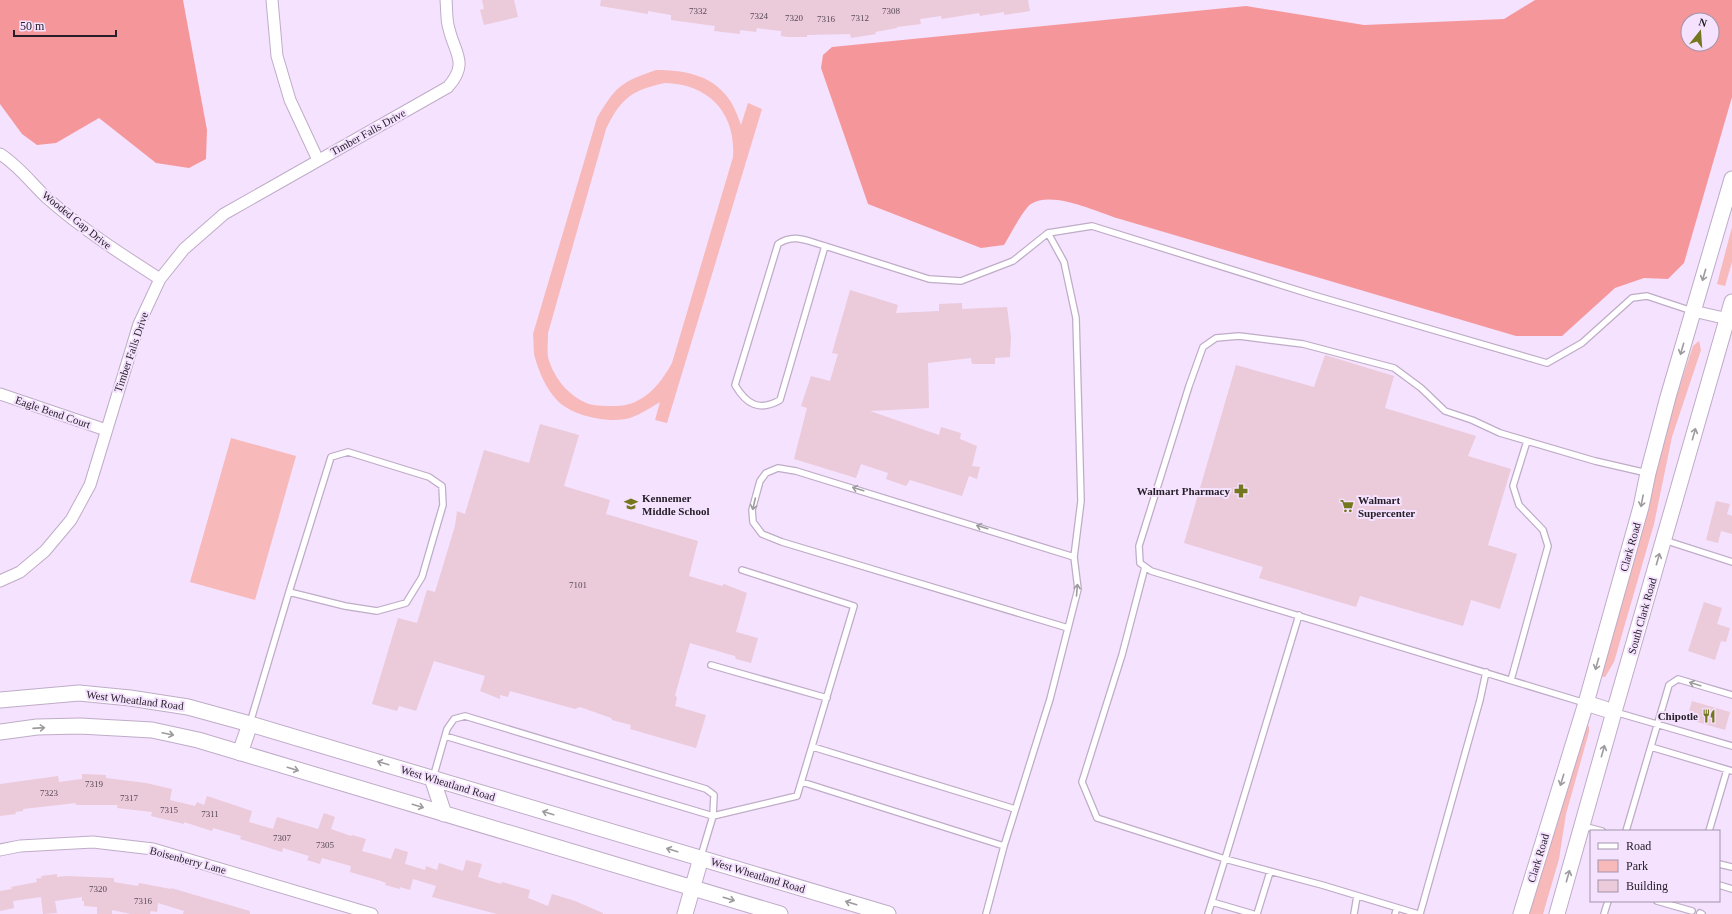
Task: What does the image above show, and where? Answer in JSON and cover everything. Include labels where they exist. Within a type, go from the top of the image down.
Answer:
[{"type":"main road","name":"Clark Road","points":[[1521,914],[1586,703],[1641,507],[1648,473],[1693,311],[1732,179]]},
{"type":"main road","name":"South Clark Road","points":[[1557,914],[1664,540],[1730,319],[1732,302]]},
{"type":"main road","name":"West Wheatland Road","points":[[0,700],[79,693],[130,698],[188,707],[250,724],[888,914]]},
{"type":"main road","points":[[1586,703],[1614,712]]},
{"type":"main road","points":[[240,753],[250,724]]},
{"type":"main road","points":[[0,732],[37,727],[80,726],[152,730],[198,740],[780,914]]},
{"type":"main road","points":[[432,778],[444,814]]},
{"type":"main road","points":[[685,914],[701,858]]},
{"type":"street","points":[[272,0],[277,56],[290,100],[318,160]]},
{"type":"street","name":"Timber Falls Drive","points":[[0,581],[20,572],[45,551],[71,520],[90,485],[139,324],[160,279],[184,249],[224,214],[448,87],[458,77],[460,62],[448,28],[446,0]]},
{"type":"street","name":"Wooded Gap Drive","points":[[0,154],[10,161],[47,198],[105,244],[160,279]]},
{"type":"street","points":[[1693,311],[1730,319]]},
{"type":"street","name":"Eagle Bend Court","points":[[0,394],[106,430]]},
{"type":"street","name":"Boisenberry Lane","points":[[0,850],[20,846],[93,842],[153,850],[372,914]]},
{"type":"lane","points":[[825,246],[780,400],[770,406],[755,405],[743,398],[735,385],[778,244],[786,239],[796,238],[825,246],[928,279],[961,281],[1013,261],[1048,233],[1092,226],[1138,239],[1313,295],[1547,363],[1582,343],[1632,298],[1647,296],[1693,311]]},
{"type":"lane","points":[[986,914],[1015,809],[1050,699],[1078,589],[1074,557],[1081,501],[1076,318],[1064,262],[1048,233]]},
{"type":"lane","points":[[1586,703],[1151,571],[1140,563],[1139,546],[1189,386],[1203,347],[1216,338],[1239,336],[1303,344],[1394,368],[1421,388],[1445,411],[1472,420],[1500,433],[1595,461],[1648,473]]},
{"type":"lane","points":[[1511,680],[1548,546],[1543,530],[1519,505],[1513,486],[1527,441]]},
{"type":"lane","points":[[250,724],[289,592],[331,457],[348,452],[429,477],[442,486],[443,504],[422,577],[406,603],[377,611],[345,606],[289,592]]},
{"type":"lane","points":[[1068,628],[782,542],[762,534],[753,522],[752,510],[760,481],[766,473],[778,468],[796,471],[1074,557]]},
{"type":"lane","points":[[1664,540],[1732,562]]},
{"type":"lane","points":[[1145,566],[1122,654],[1082,782],[1097,818],[1225,859],[1419,914],[1480,700],[1486,672]]},
{"type":"lane","points":[[445,736],[713,816],[797,796],[828,698],[854,606],[742,570]]},
{"type":"lane","points":[[1208,914],[1299,615]]},
{"type":"lane","points":[[711,665],[828,698]]},
{"type":"lane","points":[[1626,830],[1669,685],[1678,679],[1732,695]]},
{"type":"lane","points":[[1614,712],[1732,746]]},
{"type":"lane","points":[[432,778],[447,729],[454,719],[465,716],[706,789],[714,795],[713,816],[701,858]]},
{"type":"lane","points":[[813,746],[1015,809]]},
{"type":"lane","points":[[1650,747],[1730,770],[1709,830]]},
{"type":"lane","points":[[802,782],[1004,846]]},
{"type":"lane","points":[[1582,825],[1599,830]]},
{"type":"lane","points":[[1720,864],[1732,867]]},
{"type":"lane","points":[[1257,914],[1270,872]]},
{"type":"lane","points":[[1720,885],[1732,889]]},
{"type":"lane","points":[[1354,914],[1357,896]]},
{"type":"lane","points":[[1212,902],[1245,913],[1253,914]]},
{"type":"lane","points":[[1604,914],[1608,902]]},
{"type":"lane","points":[[1660,902],[1692,911]]},
{"type":"lane","points":[[1395,914],[1396,908]]},
{"type":"green space","points":[[656,70],[694,74],[711,82],[728,97],[741,125],[748,103],[762,109],[667,423],[655,420],[660,402],[630,418],[622,420],[601,419],[580,414],[571,410],[562,405],[556,399],[543,380],[535,358],[533,334],[597,118],[609,99],[620,86],[635,78]],"holes":[[[665,83],[695,89],[707,95],[717,104],[730,127],[733,141],[733,157],[669,369],[653,390],[643,398],[634,402],[617,406],[589,404],[575,397],[558,379],[548,357],[548,333],[606,129],[617,110],[636,92]]]},
{"type":"green space","points":[[1732,227],[1732,262],[1725,286],[1717,284]]},
{"type":"green space","points":[[1699,341],[1701,350],[1672,437],[1654,524],[1614,662],[1605,677],[1599,676],[1657,455],[1693,346]]},
{"type":"green space","points":[[231,438],[296,456],[255,600],[190,582]]},
{"type":"green space","points":[[1583,724],[1589,726],[1589,732],[1566,814],[1559,859],[1543,914],[1527,914]]},
{"type":"shaded area","points":[[0,0],[183,0],[207,130],[206,159],[189,168],[156,163],[99,118],[56,143],[37,145],[22,134],[0,104]]},
{"type":"shaded area","points":[[1535,0],[1732,0],[1732,97],[1684,263],[1668,279],[1644,278],[1615,288],[1562,336],[1516,336],[1120,219],[1087,207],[1051,199],[1040,200],[1031,204],[1021,217],[1004,245],[981,248],[868,204],[821,68],[823,55],[832,47],[1246,6],[1364,25],[1504,19]]},
{"type":"building","points":[[482,0],[514,0],[518,17],[484,25],[480,10],[484,9]]},
{"type":"building","points":[[601,0],[1028,0],[1030,11],[1004,15],[1004,12],[980,16],[979,13],[942,19],[941,16],[920,19],[921,24],[897,27],[875,32],[876,34],[851,38],[850,34],[788,37],[781,36],[781,31],[757,28],[756,32],[740,30],[740,34],[714,31],[715,26],[671,20],[671,15],[648,11],[648,14],[600,6]]},
{"type":"building","points":[[850,290],[898,305],[896,313],[939,311],[939,304],[962,303],[962,309],[1007,307],[1011,337],[1010,357],[995,358],[995,364],[972,364],[971,358],[928,363],[929,408],[870,411],[939,435],[941,427],[961,433],[960,439],[977,446],[972,466],[980,467],[977,479],[969,476],[962,496],[910,480],[906,486],[886,479],[888,473],[861,464],[856,478],[794,459],[807,408],[801,406],[811,376],[830,381],[838,354],[832,353]]},
{"type":"building","name":"Walmart Supercenter","points":[[1325,355],[1394,376],[1385,408],[1476,436],[1468,456],[1511,469],[1488,545],[1517,554],[1500,609],[1471,600],[1463,626],[1360,596],[1356,607],[1259,578],[1263,567],[1184,543],[1236,365],[1314,387]]},
{"type":"building","points":[[540,424],[579,435],[564,486],[610,500],[606,514],[698,541],[689,576],[722,586],[724,584],[747,593],[736,632],[758,638],[751,663],[736,659],[735,656],[690,643],[675,695],[677,698],[675,706],[706,715],[696,748],[630,729],[631,725],[612,720],[611,718],[580,707],[575,709],[510,691],[508,697],[500,695],[500,699],[480,691],[485,676],[434,661],[416,711],[399,706],[397,711],[372,704],[398,618],[417,623],[427,590],[435,592],[455,526],[457,511],[465,514],[484,450],[529,463]]},
{"type":"building","points":[[1716,501],[1730,504],[1727,514],[1732,516],[1732,534],[1721,531],[1718,543],[1706,540]]},
{"type":"building","points":[[1704,602],[1722,608],[1717,624],[1730,628],[1726,642],[1721,641],[1715,660],[1688,651]]},
{"type":"building","name":"Chipotle","points":[[1692,701],[1730,712],[1725,730],[1687,719]]},
{"type":"building","points":[[82,774],[106,775],[106,778],[146,783],[172,789],[170,800],[195,806],[197,802],[204,805],[207,796],[252,811],[249,822],[273,829],[277,817],[318,829],[324,813],[335,817],[331,829],[351,836],[366,839],[362,851],[391,859],[395,848],[408,852],[405,864],[425,870],[426,866],[437,870],[439,863],[463,871],[466,860],[482,864],[478,877],[501,884],[502,882],[530,890],[528,898],[548,906],[552,894],[575,901],[603,914],[497,914],[432,897],[436,886],[413,879],[410,890],[400,887],[400,889],[385,885],[386,883],[381,881],[350,872],[351,866],[322,858],[320,864],[307,860],[309,856],[283,848],[282,852],[240,839],[241,836],[213,828],[212,831],[184,822],[184,824],[151,816],[152,812],[117,808],[118,805],[76,805],[76,803],[23,809],[23,811],[15,812],[16,814],[0,816],[0,784],[58,776],[59,782],[82,779]]},
{"type":"building","points":[[57,874],[57,877],[114,878],[114,882],[138,886],[139,883],[171,888],[250,911],[250,914],[183,914],[184,911],[158,903],[157,912],[151,911],[150,914],[131,914],[112,910],[112,914],[97,914],[97,907],[84,906],[82,897],[55,901],[57,913],[43,914],[41,897],[13,901],[14,908],[0,911],[0,891],[12,889],[11,887],[37,882],[36,879],[42,878],[41,876]]},
{"type":"place","name":"Walmart Pharmacy","points":[[1241,491]]},
{"type":"place","name":"Kennemer Middle School","points":[[631,504]]},
{"type":"place","name":"Walmart Supercenter","points":[[1347,506]]},
{"type":"place","name":"Chipotle","points":[[1709,716]]}]
